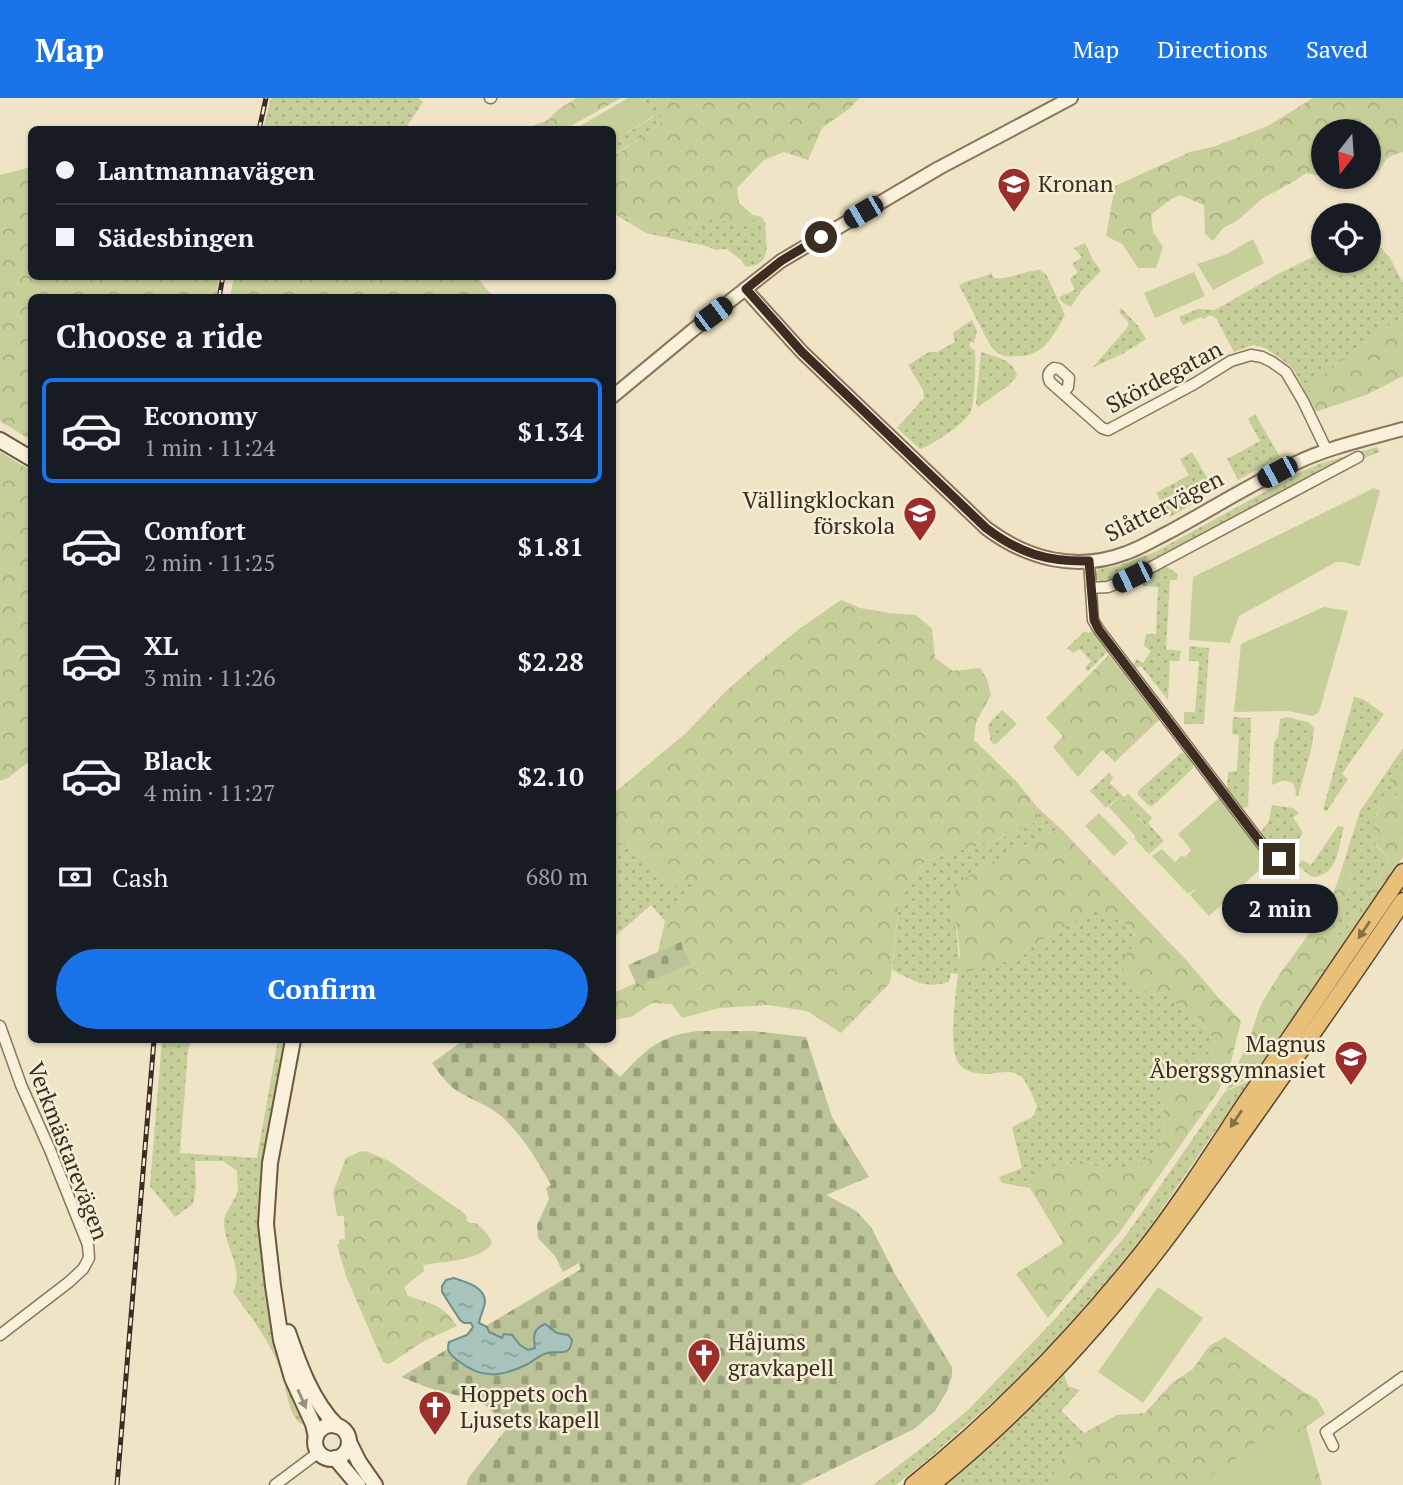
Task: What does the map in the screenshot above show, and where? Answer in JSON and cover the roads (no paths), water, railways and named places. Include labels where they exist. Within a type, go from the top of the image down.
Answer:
[{"type":"highway","points":[[913,1485],[967,1439],[1041,1368],[1144,1250],[1403,874]]},
{"type":"highway","points":[[931,1485],[976,1447],[1050,1375],[1130,1284],[1183,1217],[1401,907]]},
{"type":"main road","points":[[0,440],[28,458]]},
{"type":"main road","points":[[292,1043],[267,1193],[273,1286],[281,1340],[292,1378],[313,1424],[318,1445],[328,1458],[335,1458],[344,1454],[349,1442]]},
{"type":"main road","points":[[273,1286],[302,1369],[326,1415],[346,1432],[359,1462],[375,1485]]},
{"type":"main road","points":[[318,1445],[324,1427],[337,1426]]},
{"type":"main road","points":[[335,1458],[358,1485]]},
{"type":"street","points":[[616,394],[781,261],[939,168],[1071,98]]},
{"type":"street","name":"Slåttervägen","points":[[746,289],[802,352],[986,528],[1008,544],[1031,554],[1070,562],[1118,556],[1139,548],[1297,462],[1403,429]]},
{"type":"street","name":"Skördegatan","points":[[1063,393],[1102,428],[1108,430],[1231,361],[1251,355],[1262,357],[1286,372],[1327,451]]},
{"type":"street","points":[[1091,588],[1108,587],[1132,577],[1358,457]]},
{"type":"street","points":[[1089,561],[1094,620],[1099,630],[1267,851],[1289,863]]},
{"type":"street","name":"Verkmästarevägen","points":[[0,1026],[21,1085],[88,1245],[89,1258],[83,1269],[69,1282],[0,1335]]},
{"type":"street","points":[[1334,1446],[1326,1432],[1403,1377]]},
{"type":"street","points":[[275,1485],[318,1445]]},
{"type":"water","points":[[454,1278],[473,1285],[484,1296],[479,1323],[487,1327],[489,1332],[502,1338],[504,1334],[512,1335],[528,1350],[535,1348],[535,1333],[545,1324],[557,1333],[568,1335],[572,1340],[571,1346],[566,1351],[544,1354],[528,1364],[500,1374],[483,1373],[466,1366],[452,1356],[448,1348],[449,1342],[467,1335],[473,1327],[471,1323],[460,1320],[442,1292],[446,1280]]},
{"type":"railway","points":[[260,126],[266,98]]},
{"type":"railway","points":[[220,294],[222,280]]},
{"type":"railway","points":[[117,1485],[154,1043]]},
{"type":"place","name":"Kronan","points":[[1014,214]]},
{"type":"place","name":"Vällingklockan förskola","points":[[920,543]]},
{"type":"place","name":"Magnus Åbergsgymnasiet","points":[[1351,1087]]},
{"type":"place","name":"Håjums gravkapell","points":[[704,1385]]},
{"type":"place","name":"Hoppets och Ljusets kapell","points":[[435,1437]]}]
